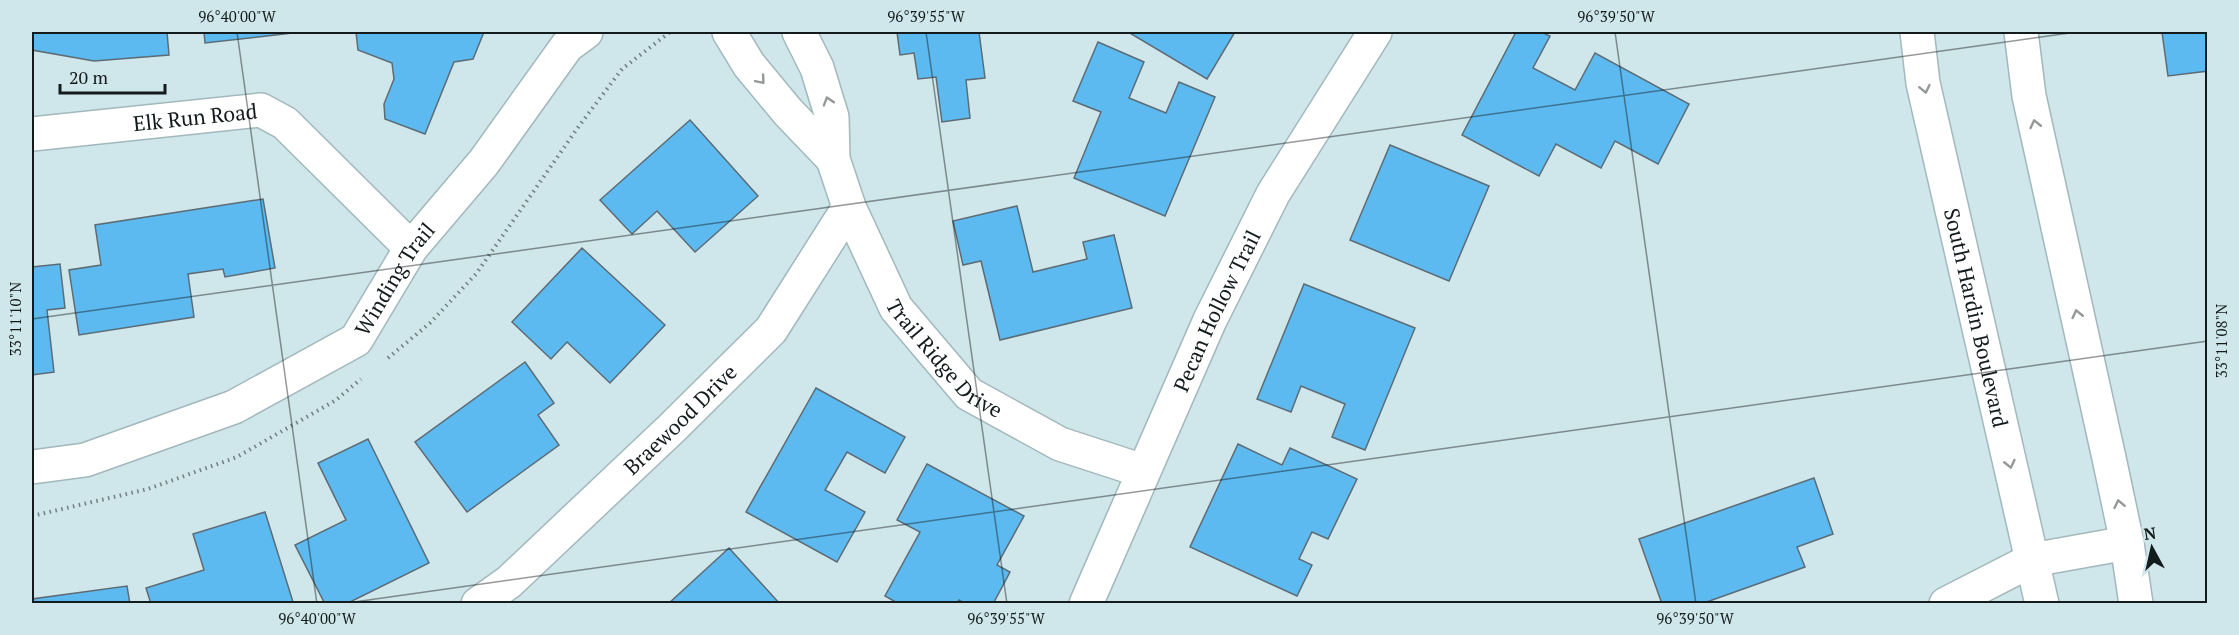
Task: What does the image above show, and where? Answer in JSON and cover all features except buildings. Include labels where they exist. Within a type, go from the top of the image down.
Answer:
[{"type":"street","name":"Winding Trail","points":[[32,467],[85,460],[234,407],[356,340],[411,248],[484,162],[567,46],[586,32]]},
{"type":"street","name":"Trail Ridge Drive","points":[[729,32],[755,73],[833,159]]},
{"type":"street","name":"Trail Ridge Drive","points":[[799,32],[818,68],[832,117],[833,159],[849,207],[896,308],[969,394],[1060,444],[1143,471]]},
{"type":"street","name":"Pecan Hollow Trail","points":[[1086,603],[1210,321],[1273,194],[1375,32]]},
{"type":"street","name":"South Hardin Boulevard","points":[[1917,32],[1926,95],[2042,603]]},
{"type":"street","points":[[2021,32],[2029,96],[2127,543],[2136,603]]},
{"type":"street","name":"Elk Run Road","points":[[32,134],[261,110],[285,123],[411,248]]},
{"type":"street","name":"Braewood Drive","points":[[478,603],[509,582],[672,428],[771,330],[849,207]]},
{"type":"street","points":[[1946,603],[2032,560],[2127,543]]}]
